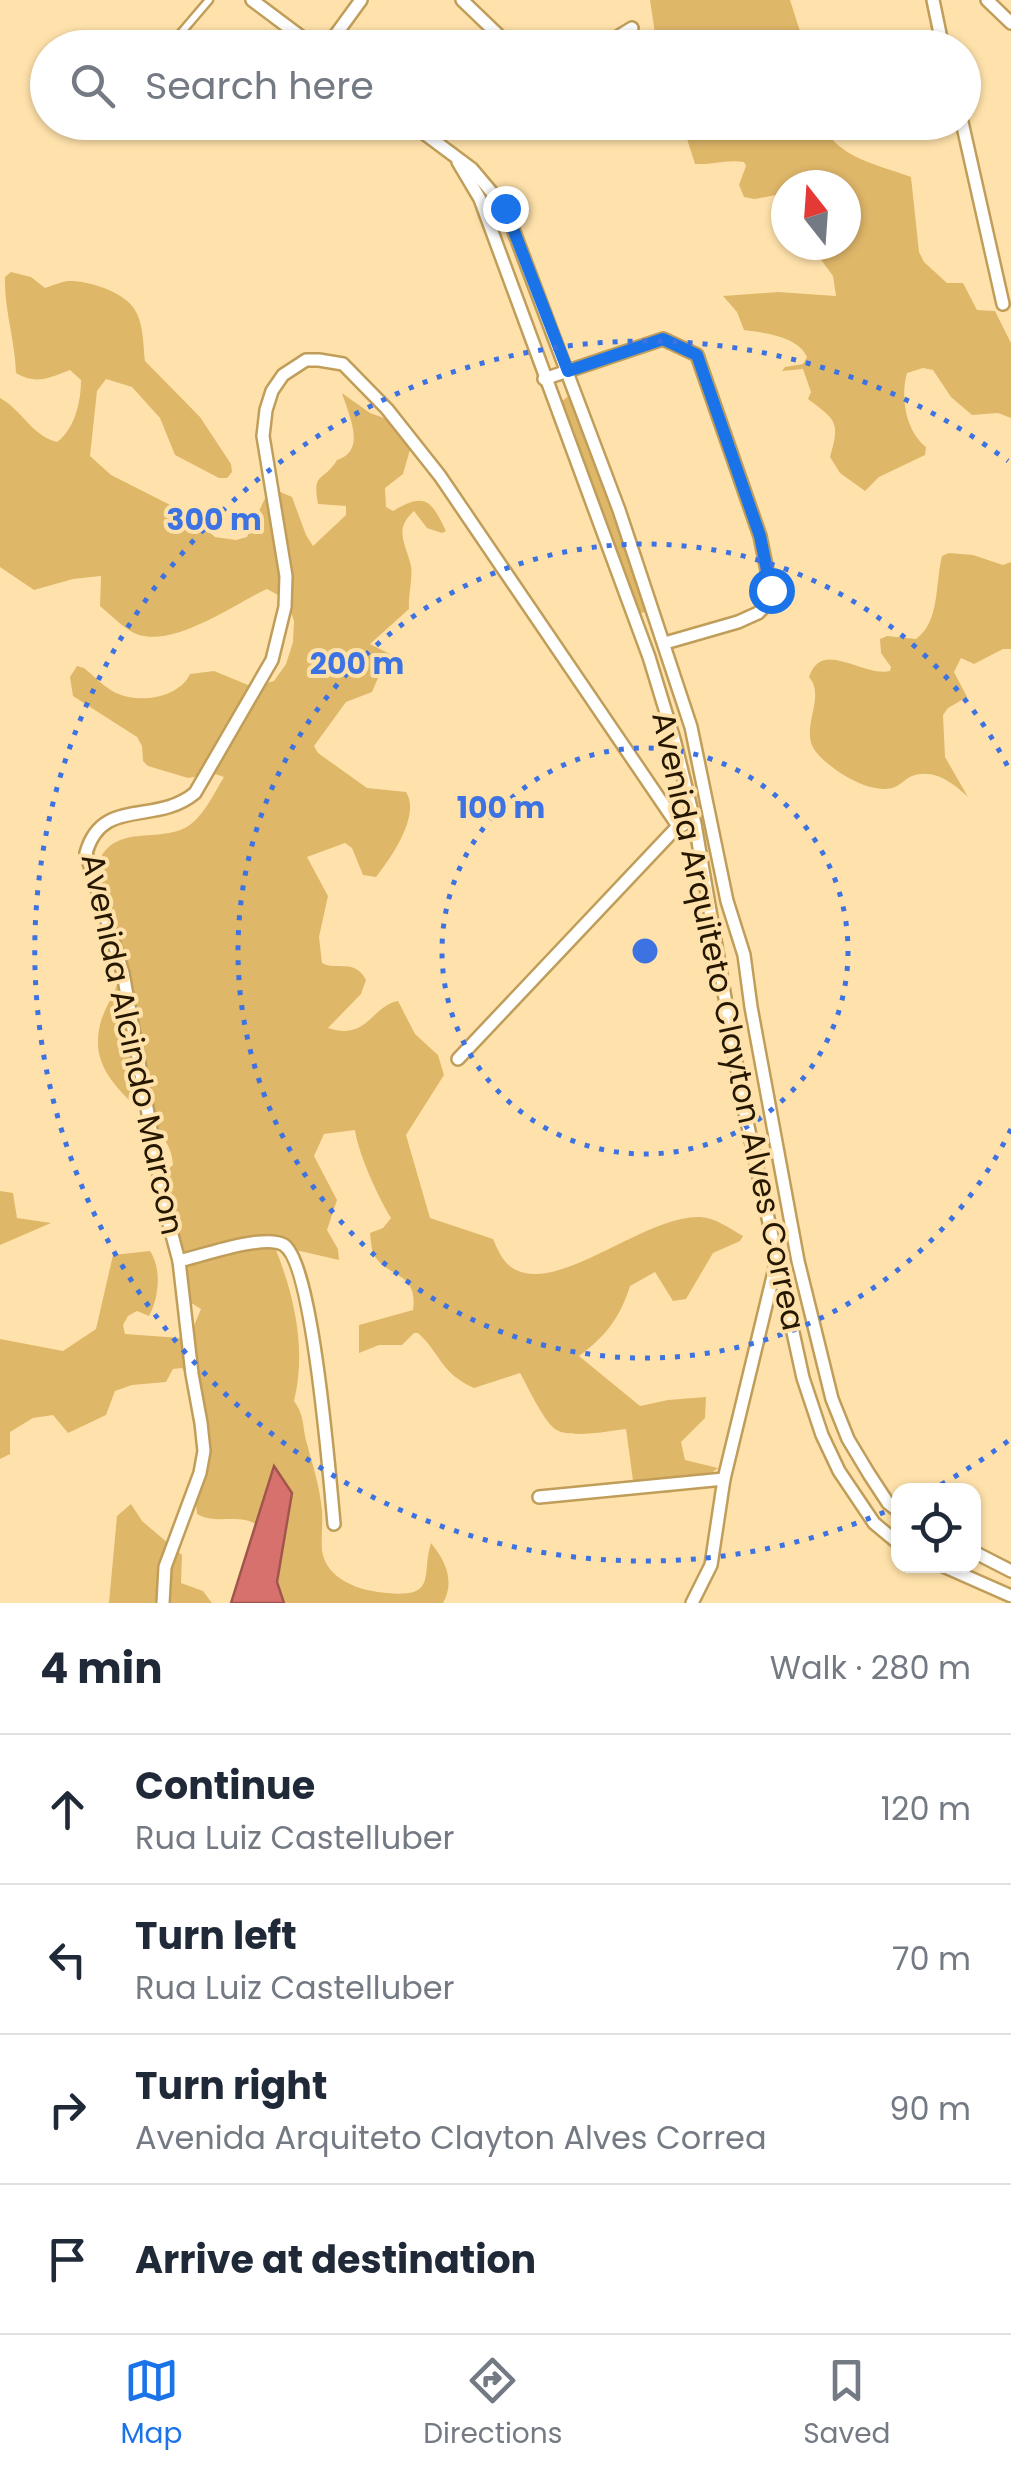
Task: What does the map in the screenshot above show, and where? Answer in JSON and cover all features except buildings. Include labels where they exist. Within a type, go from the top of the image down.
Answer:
[{"type":"street","points":[[252,0],[292,30]]},
{"type":"street","points":[[339,30],[361,0]]},
{"type":"street","points":[[462,0],[493,30]]},
{"type":"street","points":[[934,0],[940,30]]},
{"type":"street","points":[[987,0],[1011,22]]},
{"type":"street","points":[[434,140],[453,154]]},
{"type":"street","points":[[966,140],[1003,304]]},
{"type":"street","name":"Avenida Arquiteto Clayton Alves Correa","points":[[453,154],[491,188],[505,208],[665,643],[692,728],[728,901],[744,955],[798,1260],[822,1366],[848,1439],[891,1505]]},
{"type":"street","name":"Avenida Arquiteto Clayton Alves Correa","points":[[453,154],[480,200],[649,657],[695,824],[744,1108],[803,1378],[822,1435],[858,1503],[891,1537]]},
{"type":"street","points":[[544,379],[663,339],[697,355],[760,536],[770,601],[758,613],[738,622],[665,643]]},
{"type":"street","name":"Avenida Alcindo Marcon","points":[[163,1603],[165,1567],[200,1473],[204,1451],[178,1261],[165,1210],[122,973],[86,853],[91,837],[115,817],[167,810],[195,793],[272,660],[285,607],[286,576],[263,436],[272,391],[283,375],[306,360],[343,364],[387,409],[440,476],[678,826]]},
{"type":"street","points":[[458,1059],[678,826],[710,820]]},
{"type":"street","points":[[710,906],[728,901]]},
{"type":"street","points":[[719,959],[744,955]]},
{"type":"street","points":[[178,1261],[264,1240],[281,1242],[290,1250],[299,1270],[310,1327],[325,1425],[334,1524]]},
{"type":"street","points":[[692,1603],[711,1565],[724,1478],[778,1258]]},
{"type":"street","points":[[539,1497],[724,1478]]},
{"type":"street","points":[[981,1556],[1011,1571]]},
{"type":"street","points":[[959,1573],[1011,1596]]},
{"type":"lane","points":[[183,30],[209,0]]},
{"type":"shaded area","points":[[650,0],[790,0],[800,30],[654,30]]},
{"type":"shaded area","points":[[687,140],[833,140],[873,164],[911,177],[919,252],[924,262],[947,283],[963,283],[977,310],[995,311],[1011,343],[1011,418],[998,413],[972,415],[951,397],[933,370],[923,368],[907,373],[906,413],[926,447],[925,455],[879,477],[865,491],[840,473],[830,457],[834,423],[808,399],[811,392],[803,369],[782,371],[803,364],[807,357],[803,350],[780,337],[744,330],[737,312],[723,296],[778,292],[836,296],[833,276],[821,260],[861,260],[861,170],[771,170],[771,196],[755,199],[744,197],[739,185],[744,162],[695,164]]},
{"type":"shaded area","points":[[11,272],[31,277],[45,288],[68,281],[94,285],[112,291],[133,307],[141,326],[145,361],[200,417],[231,464],[232,472],[227,478],[219,478],[175,455],[160,418],[132,387],[106,379],[97,391],[90,456],[111,475],[190,515],[215,537],[247,537],[273,489],[292,497],[313,546],[346,515],[346,506],[318,504],[316,486],[354,441],[342,393],[370,413],[395,422],[411,446],[403,474],[385,488],[386,507],[393,511],[413,502],[426,502],[446,531],[427,528],[414,511],[404,524],[403,537],[411,566],[409,609],[370,644],[394,656],[400,662],[399,669],[394,673],[381,671],[372,692],[346,702],[314,746],[318,753],[367,788],[406,792],[410,801],[407,824],[376,877],[363,875],[352,848],[345,843],[307,857],[328,896],[319,937],[322,963],[357,969],[366,980],[361,994],[328,1028],[352,1030],[398,1001],[415,1034],[438,1055],[444,1075],[406,1135],[430,1218],[493,1239],[511,1267],[535,1274],[580,1262],[678,1220],[706,1218],[743,1236],[713,1253],[686,1299],[673,1301],[655,1272],[630,1286],[610,1326],[579,1356],[640,1406],[706,1397],[705,1418],[681,1442],[685,1460],[718,1468],[679,1491],[634,1488],[626,1429],[579,1434],[555,1429],[520,1373],[474,1388],[447,1369],[418,1333],[402,1345],[379,1345],[359,1353],[359,1325],[413,1310],[413,1298],[407,1283],[373,1252],[370,1233],[383,1228],[391,1218],[369,1175],[355,1130],[324,1134],[314,1156],[337,1200],[327,1230],[338,1249],[339,1260],[274,1245],[296,1322],[299,1362],[294,1401],[302,1416],[320,1494],[322,1550],[330,1569],[346,1582],[377,1592],[403,1594],[421,1588],[431,1543],[447,1572],[443,1603],[278,1603],[275,1554],[267,1533],[245,1520],[197,1514],[195,1493],[206,1464],[192,1385],[182,1368],[173,1369],[166,1382],[115,1391],[106,1415],[68,1433],[53,1415],[33,1418],[10,1432],[10,1454],[0,1459],[0,1339],[63,1351],[96,1329],[113,1255],[150,1251],[156,1266],[157,1292],[149,1316],[137,1311],[128,1316],[123,1325],[125,1334],[181,1338],[191,1333],[201,1309],[188,1301],[164,1172],[173,1165],[170,1149],[101,1061],[101,1021],[121,970],[96,870],[113,844],[138,836],[165,834],[191,824],[224,777],[215,774],[188,778],[148,766],[137,737],[73,696],[70,677],[77,666],[84,668],[112,691],[136,698],[158,697],[177,689],[190,674],[214,671],[253,687],[274,681],[286,664],[294,621],[287,600],[267,589],[187,629],[154,637],[139,635],[100,606],[101,576],[34,590],[0,567],[0,398],[40,434],[57,442],[73,422],[81,388],[81,380],[70,370],[36,379],[16,373],[5,289],[5,277]]},
{"type":"shaded area","points":[[570,395],[648,612],[640,613],[562,401]]},
{"type":"shaded area","points":[[973,555],[1003,565],[1011,562],[1011,649],[1003,649],[974,664],[961,658],[954,672],[967,697],[943,715],[945,757],[968,797],[949,782],[928,774],[912,776],[892,788],[861,784],[831,766],[811,743],[815,694],[809,677],[823,660],[890,671],[881,653],[880,639],[916,639],[924,632],[933,613],[942,556]]},
{"type":"shaded area","points":[[0,1191],[13,1193],[17,1218],[51,1223],[0,1245]]},
{"type":"shaded area","points":[[274,1466],[292,1493],[277,1582],[284,1603],[231,1603]]},
{"type":"shaded area","points":[[131,1504],[142,1521],[182,1555],[181,1583],[203,1591],[212,1603],[109,1603],[117,1516]]},
{"type":"route","points":[[505,208],[568,371],[663,339],[697,355],[760,536],[771,590]]}]
